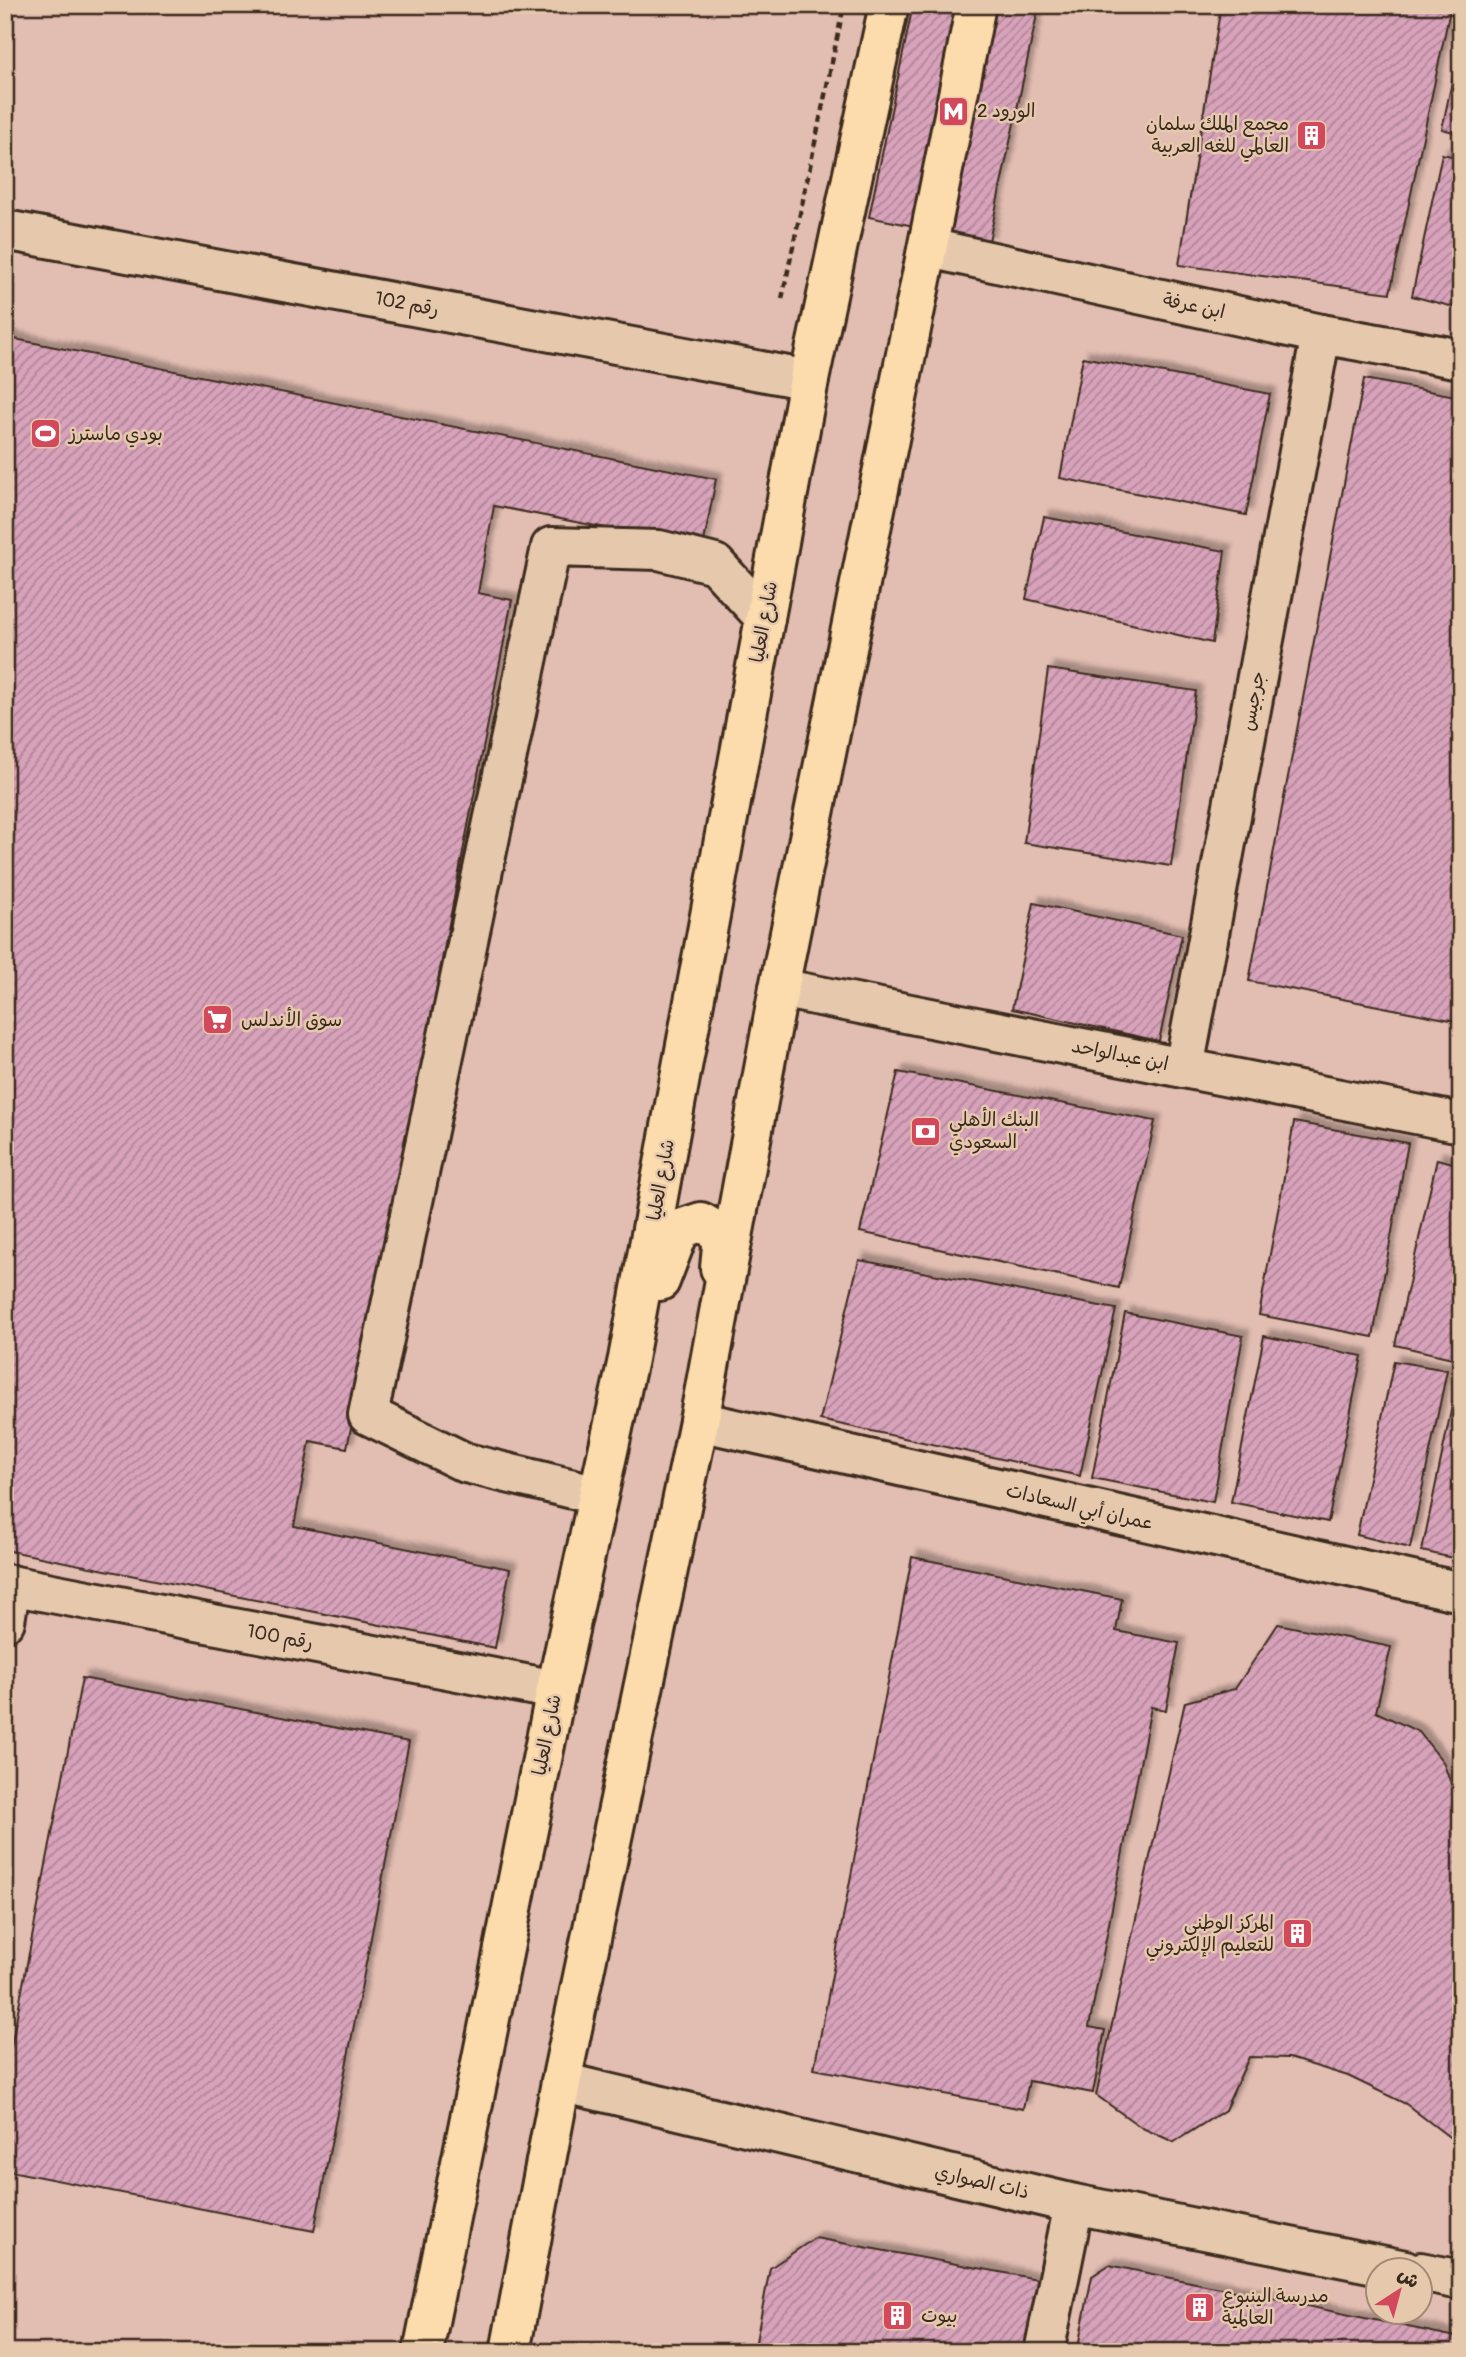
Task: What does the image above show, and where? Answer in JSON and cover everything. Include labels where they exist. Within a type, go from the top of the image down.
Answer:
[{"type":"main road","name":"شارع العليا","points":[[423,2352],[556,1690],[628,1359],[809,380],[889,5]]},
{"type":"main road","points":[[510,2352],[561,2082],[699,1422],[779,988],[976,5]]},
{"type":"main road","points":[[628,1359],[680,1229],[701,1222],[723,1235],[714,1340]]},
{"type":"street","name":"رقم 102","points":[[5,230],[809,380]]},
{"type":"street","name":"ابن عرفة","points":[[929,248],[1321,334],[1461,359]]},
{"type":"street","name":"جرجيس","points":[[1184,1068],[1321,334]]},
{"type":"street","points":[[598,1494],[466,1463],[368,1415],[551,547],[659,551],[715,564],[765,618]]},
{"type":"street","name":"ابن عبدالواحد","points":[[779,988],[1461,1123]]},
{"type":"street","name":"عمران أبي السعادات","points":[[699,1422],[1461,1592]]},
{"type":"street","name":"رقم 100","points":[[7,1597],[556,1690]]},
{"type":"street","name":"ذات الصواري","points":[[561,2082],[1074,2204],[1364,2262]]},
{"type":"street","points":[[1044,2352],[1074,2204]]},
{"type":"street","points":[[1434,2275],[1461,2280]]},
{"type":"path","points":[[781,304],[844,5]]},
{"type":"building","name":"الورود 2","points":[[913,5],[1039,5],[989,241],[869,217]]},
{"type":"building","name":"مجمع الملك سلمان العالمي للغه العربية","points":[[1221,5],[1451,5],[1390,293],[1179,265]]},
{"type":"building","points":[[1461,39],[1461,134],[1442,129]]},
{"type":"building","points":[[1442,154],[1461,158],[1461,309],[1412,296]]},
{"type":"building","name":"سوق الأندلس","points":[[5,337],[716,479],[703,547],[494,506],[478,593],[512,600],[347,1448],[310,1441],[294,1526],[510,1569],[495,1648],[5,1550]]},
{"type":"building","points":[[1083,357],[1270,394],[1246,515],[1060,478]]},
{"type":"building","points":[[1364,379],[1461,397],[1461,1022],[1249,981]]},
{"type":"building","points":[[1044,517],[1225,551],[1212,643],[1026,599]]},
{"type":"building","points":[[1048,669],[1196,691],[1171,866],[1024,843]]},
{"type":"building","points":[[1034,903],[1182,935],[1159,1041],[1012,1009]]},
{"type":"building","points":[[898,1072],[1155,1121],[1119,1288],[860,1232]]},
{"type":"building","points":[[1294,1122],[1408,1143],[1373,1337],[1259,1315]]},
{"type":"building","points":[[1437,1159],[1461,1165],[1461,1360],[1395,1345]]},
{"type":"building","points":[[859,1260],[1116,1309],[1080,1476],[820,1420]]},
{"type":"building","points":[[1125,1313],[1243,1336],[1213,1502],[1092,1478]]},
{"type":"building","points":[[1264,1336],[1362,1356],[1328,1522],[1231,1502]]},
{"type":"building","points":[[1394,1361],[1447,1370],[1410,1548],[1357,1535]]},
{"type":"building","points":[[1458,1377],[1461,1377],[1461,1560],[1422,1551]]},
{"type":"building","points":[[912,1557],[1122,1599],[1116,1631],[1179,1643],[1166,1710],[1151,1707],[1089,2027],[1105,2030],[1093,2093],[1029,2081],[1023,2109],[814,2069]]},
{"type":"building","name":"المركز الوطني للتعليم الإلكتروني","points":[[1278,1624],[1391,1647],[1376,1712],[1419,1732],[1443,1762],[1461,1811],[1461,2146],[1406,2104],[1348,2076],[1289,2058],[1249,2057],[1225,2110],[1174,2142],[1142,2128],[1096,2095],[1185,1702],[1235,1689]]},
{"type":"building","points":[[82,1678],[409,1742],[314,2231],[5,2170],[5,2078]]},
{"type":"building","name":"بيوت","points":[[815,2238],[1043,2280],[1029,2352],[754,2352],[770,2268]]},
{"type":"building","name":"مدرسة الينبوع العالمية","points":[[1109,2265],[1364,2318],[1364,2326],[1403,2326],[1461,2338],[1461,2352],[1077,2352],[1092,2276]]},
{"type":"place","name":"الورود 2","points":[[954,111]]},
{"type":"place","name":"مجمع الملك سلمان العالمي للغه العربية","points":[[1312,135]]},
{"type":"place","name":"بودي ماسترز","points":[[46,434]]},
{"type":"place","name":"سوق الأندلس","points":[[218,1020]]},
{"type":"place","name":"البنك الأهلي السعودي","points":[[926,1131]]},
{"type":"place","name":"المركز الوطني للتعليم الإلكتروني","points":[[1297,1934]]},
{"type":"place","name":"مدرسة الينبوع العالمية","points":[[1199,2307]]},
{"type":"place","name":"بيوت","points":[[898,2316]]}]
